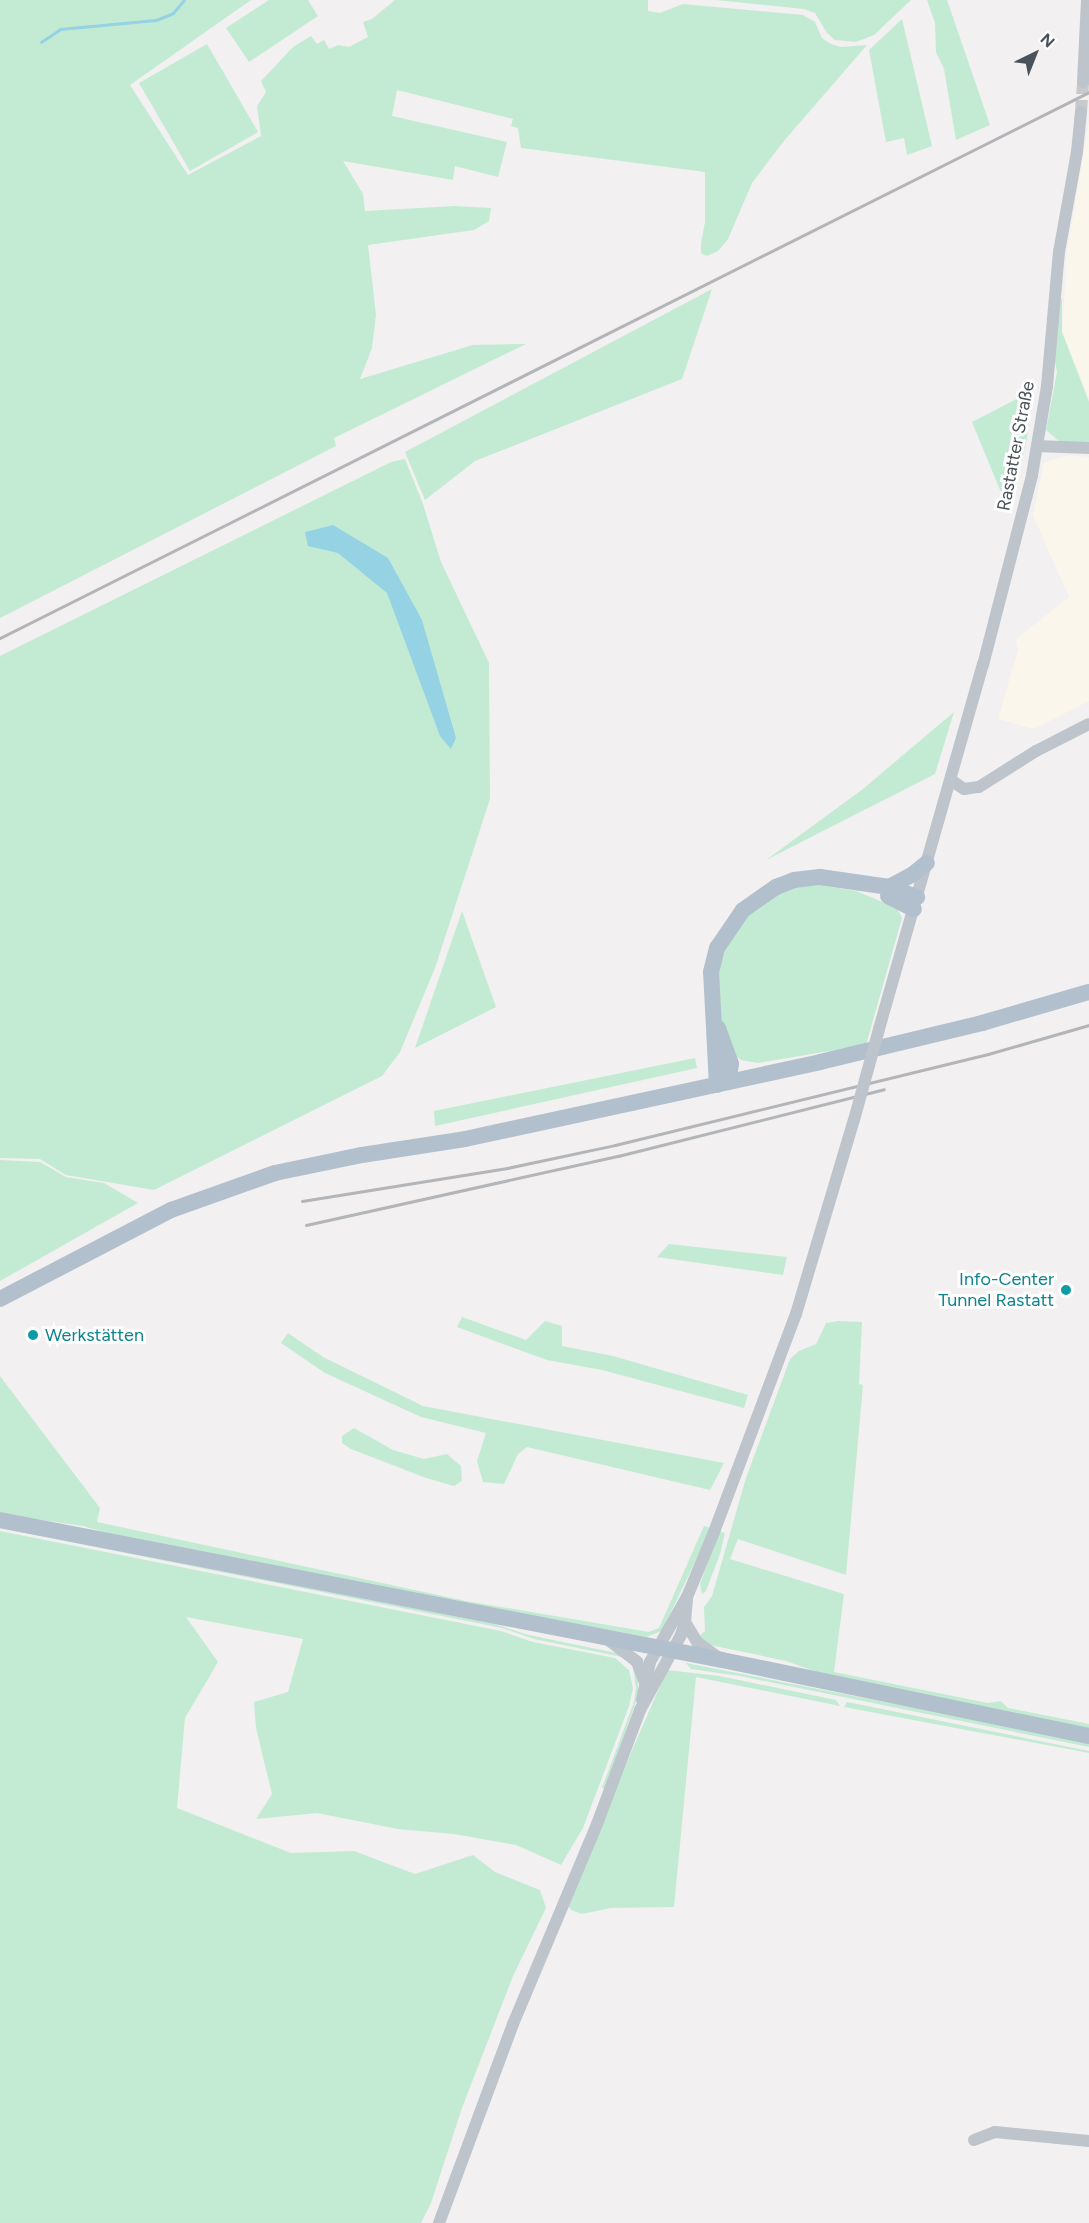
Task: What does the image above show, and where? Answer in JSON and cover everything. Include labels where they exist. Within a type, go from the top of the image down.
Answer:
[{"type":"main road","points":[[889,887],[912,875],[927,863]]},
{"type":"main road","points":[[722,1084],[713,1019],[711,972],[717,948],[742,910],[758,897],[795,880],[820,877],[889,887],[916,903]]},
{"type":"main road","points":[[866,885],[916,903]]},
{"type":"main road","points":[[0,1299],[171,1210],[275,1173],[362,1155],[465,1139],[722,1084],[982,1023],[1089,992]]},
{"type":"main road","points":[[713,1019],[729,1053],[731,1064],[722,1084]]},
{"type":"main road","points":[[729,1053],[765,1074]]},
{"type":"main road","points":[[0,1520],[722,1660],[1089,1736]]},
{"type":"street","points":[[1083,82],[1087,0]]},
{"type":"street","name":"Rastatter Straße","points":[[687,1597],[714,1532],[795,1314],[854,1120],[1008,570],[1037,446],[1049,366],[1059,252],[1077,152],[1081,112]]},
{"type":"street","points":[[1037,446],[1089,448]]},
{"type":"street","points":[[951,780],[986,782],[1036,751],[1089,723]]},
{"type":"street","points":[[687,1597],[686,1622],[697,1642],[722,1660]]},
{"type":"street","points":[[439,2223],[505,2044],[597,1824],[640,1710],[687,1597]]},
{"type":"street","points":[[640,1710],[644,1680],[686,1622]]},
{"type":"street","points":[[606,1638],[637,1662],[644,1680]]},
{"type":"street","points":[[974,2140],[995,2132],[1089,2140]]},
{"type":"shaded area","points":[[1089,121],[1089,398],[1062,332],[1067,252]]},
{"type":"shaded area","points":[[1069,455],[1089,457],[1089,701],[1034,729],[998,719],[1018,650],[1016,639],[1069,597],[1033,515],[1044,463]]},
{"type":"green space","points":[[0,0],[251,0],[130,85],[188,175],[261,136],[257,106],[266,92],[261,81],[293,47],[311,36],[317,44],[324,40],[329,49],[338,45],[349,47],[368,37],[363,22],[372,19],[395,0],[648,0],[648,11],[660,13],[683,4],[803,15],[815,22],[822,38],[831,44],[841,47],[867,45],[783,142],[752,183],[728,239],[718,251],[707,256],[701,253],[705,222],[705,172],[521,148],[518,128],[511,126],[513,119],[397,90],[392,116],[507,142],[498,177],[455,166],[453,180],[343,161],[363,194],[365,211],[455,206],[491,208],[489,221],[474,230],[368,245],[376,315],[372,348],[360,379],[473,345],[526,344],[334,438],[336,446],[0,618]]},
{"type":"green space","points":[[269,0],[308,0],[318,16],[249,62],[226,28]]},
{"type":"green space","points":[[716,0],[911,0],[874,35],[856,42],[835,40],[827,33],[815,13],[804,9]]},
{"type":"green space","points":[[927,0],[947,0],[990,125],[956,140],[944,69],[936,52],[935,23]]},
{"type":"green space","points":[[902,19],[932,146],[907,155],[904,138],[886,142],[869,50]]},
{"type":"green space","points":[[207,44],[258,132],[190,171],[139,83]]},
{"type":"green space","points":[[712,289],[682,379],[475,461],[425,500],[405,452]]},
{"type":"green space","points":[[1059,298],[1062,299],[1062,332],[1089,402],[1089,443],[1060,442],[1046,430],[1057,372],[1054,356]]},
{"type":"green space","points":[[1032,391],[1027,439],[1010,514],[972,422]]},
{"type":"green space","points":[[405,459],[423,504],[441,562],[489,663],[490,799],[435,968],[400,1052],[382,1076],[154,1190],[66,1175],[40,1159],[0,1158],[0,656],[391,462]]},
{"type":"green space","points":[[954,712],[935,774],[766,860],[863,789]]},
{"type":"green space","points":[[816,884],[856,891],[897,908],[902,918],[866,1045],[758,1063],[741,1060],[733,1054],[721,1031],[714,978],[734,927],[763,900],[800,885]]},
{"type":"green space","points":[[462,911],[496,1007],[415,1048]]},
{"type":"green space","points":[[695,1058],[697,1068],[435,1126],[434,1111]]},
{"type":"green space","points":[[0,1160],[40,1162],[66,1177],[104,1183],[138,1203],[0,1281]]},
{"type":"green space","points":[[669,1244],[787,1257],[783,1275],[657,1257]]},
{"type":"green space","points":[[462,1317],[526,1340],[545,1321],[562,1326],[562,1346],[613,1356],[748,1395],[744,1408],[602,1370],[547,1360],[457,1327]]},
{"type":"green space","points":[[862,1322],[859,1384],[863,1385],[846,1575],[738,1539],[730,1559],[844,1594],[834,1672],[988,1703],[1001,1701],[1008,1708],[1089,1724],[1089,1730],[825,1675],[786,1661],[710,1645],[698,1637],[705,1631],[704,1607],[712,1596],[746,1478],[790,1359],[799,1351],[816,1344],[826,1323]]},
{"type":"green space","points":[[288,1333],[323,1357],[423,1406],[724,1463],[710,1490],[527,1447],[518,1454],[504,1484],[483,1482],[477,1461],[486,1433],[421,1417],[325,1373],[281,1343]]},
{"type":"green space","points":[[0,1376],[100,1508],[97,1522],[466,1601],[649,1632],[659,1628],[704,1526],[711,1528],[662,1631],[646,1637],[130,1540],[83,1526],[0,1514]]},
{"type":"green space","points":[[354,1428],[393,1450],[424,1459],[447,1454],[461,1466],[462,1481],[454,1486],[426,1478],[351,1449],[342,1443],[342,1436]]},
{"type":"green space","points":[[0,1526],[494,1624],[529,1635],[616,1653],[622,1657],[534,1639],[502,1628],[0,1528]]},
{"type":"green space","points":[[0,1531],[501,1631],[533,1642],[615,1658],[629,1670],[633,1688],[629,1706],[583,1828],[561,1865],[516,1845],[454,1834],[398,1829],[317,1813],[256,1819],[272,1794],[256,1728],[254,1702],[288,1692],[303,1639],[186,1617],[218,1662],[185,1718],[177,1808],[291,1853],[354,1851],[415,1874],[473,1855],[495,1872],[540,1890],[546,1908],[513,1976],[462,2108],[431,2203],[421,2223],[0,2223]]},
{"type":"green space","points":[[719,1531],[725,1533],[720,1554],[706,1591],[702,1594],[700,1584]]},
{"type":"green space","points":[[686,1663],[1089,1742],[1089,1747],[740,1676],[691,1669]]},
{"type":"green space","points":[[633,1668],[638,1676],[638,1696],[605,1789],[602,1788],[634,1702],[636,1688]]},
{"type":"green space","points":[[667,1670],[719,1676],[836,1700],[840,1706],[696,1677],[674,1907],[611,1908],[582,1914],[571,1910],[566,1902]]},
{"type":"green space","points":[[847,1702],[1089,1751],[1089,1753],[844,1707]]},
{"type":"water","points":[[333,525],[388,558],[422,620],[456,738],[451,749],[440,736],[387,593],[338,553],[308,546],[305,532]]},
{"type":"waterway","points":[[41,42],[60,29],[156,20],[173,13],[184,0]]},
{"type":"tunnel","points":[[1081,112],[1083,82]]},
{"type":"railway","points":[[0,638],[1089,92]]},
{"type":"railway","points":[[302,1201],[507,1168],[615,1145],[988,1054],[1089,1025]]},
{"type":"railway","points":[[306,1225],[618,1156],[884,1089]]},
{"type":"place","name":"Info-Center Tunnel Rastatt","points":[[1066,1290]]},
{"type":"place","name":"Werkstätten","points":[[33,1335]]}]
